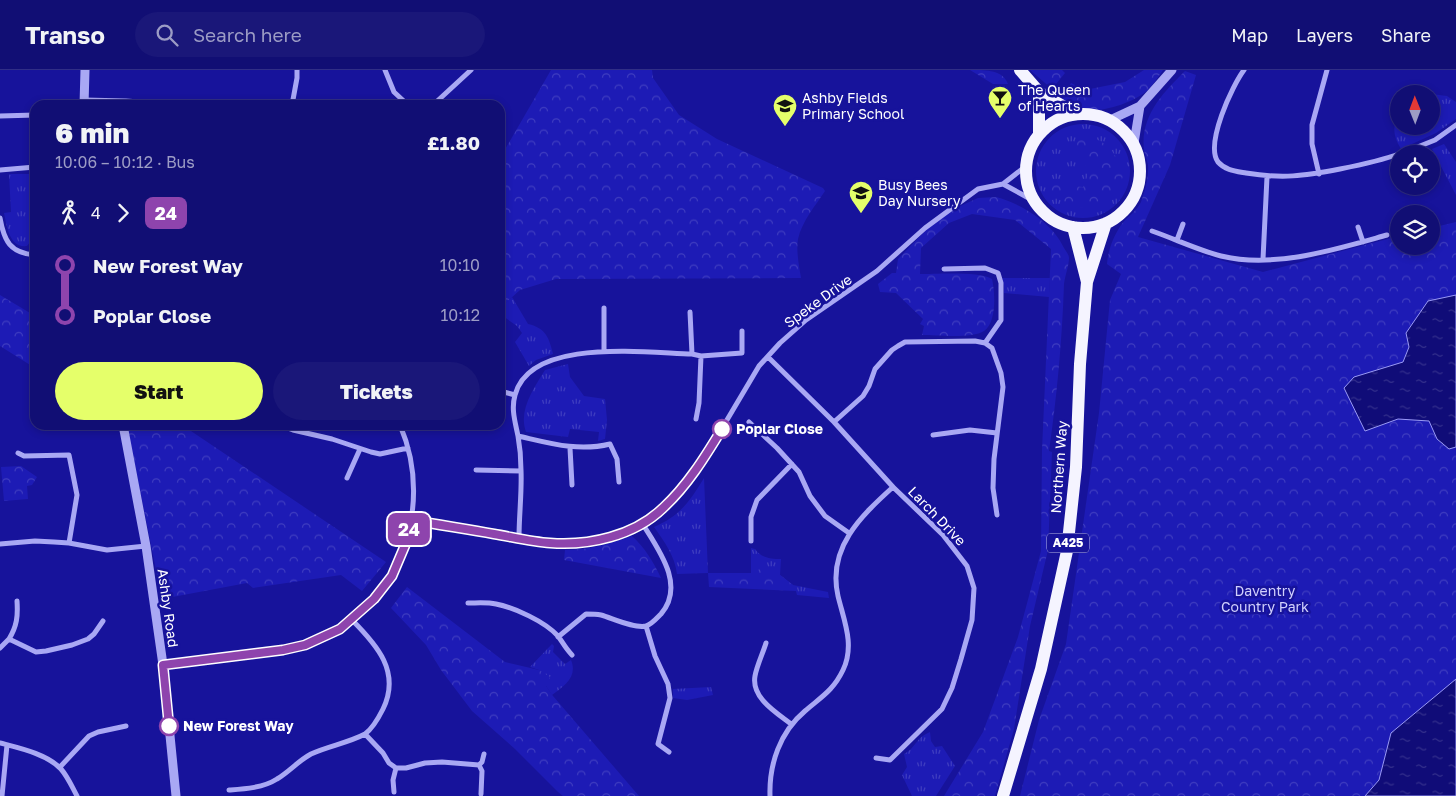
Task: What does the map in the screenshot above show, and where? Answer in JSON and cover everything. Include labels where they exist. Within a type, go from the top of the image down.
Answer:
[{"type":"main road","points":[[1020,70],[1039,92],[1076,114]]},
{"type":"main road","points":[[1039,92],[1039,134]]},
{"type":"main road","points":[[1076,114],[1091,114],[1110,120],[1125,131],[1134,143],[1140,165],[1138,188],[1127,208],[1106,223],[1094,227],[1073,227],[1061,223],[1048,215],[1034,201],[1027,182],[1026,166],[1031,146],[1039,134],[1056,120],[1076,114]]},
{"type":"main road","name":"A425","points":[[1086,282],[1106,223]]},
{"type":"main road","name":"A425","points":[[1073,227],[1086,282]]},
{"type":"main road","name":"Northern Way","points":[[1003,796],[1041,669],[1067,551],[1076,467],[1080,364],[1086,282]]},
{"type":"street","points":[[84,100],[85,70]]},
{"type":"street","points":[[293,100],[297,70]]},
{"type":"street","points":[[385,70],[394,92],[403,100]]},
{"type":"street","points":[[438,100],[471,70]]},
{"type":"street","points":[[1110,120],[1140,106],[1172,70]]},
{"type":"street","points":[[1244,70],[1228,99],[1215,136],[1213,150],[1219,163],[1228,169],[1267,177],[1299,177],[1363,165],[1390,157]]},
{"type":"street","points":[[1319,174],[1312,144],[1312,125],[1327,70]]},
{"type":"street","points":[[1134,143],[1140,106]]},
{"type":"street","points":[[0,116],[30,115]]},
{"type":"street","points":[[1423,145],[1436,140],[1456,125]]},
{"type":"street","name":"Speke Drive","points":[[412,520],[549,543],[576,544],[619,534],[642,523],[662,509],[679,492],[705,457],[759,366],[806,320],[871,275],[925,228],[978,189],[1003,184],[1026,166]]},
{"type":"street","points":[[0,170],[30,167]]},
{"type":"street","points":[[1263,259],[1267,177]]},
{"type":"street","points":[[1003,184],[1034,201]]},
{"type":"street","points":[[0,218],[5,238],[12,248],[24,254],[30,255]]},
{"type":"street","points":[[1177,240],[1183,224]]},
{"type":"street","points":[[1358,227],[1363,242]]},
{"type":"street","points":[[1152,231],[1222,256],[1263,259],[1286,258],[1326,251],[1387,235]]},
{"type":"street","points":[[944,269],[985,268],[998,274],[1001,283],[1000,320],[985,343]]},
{"type":"street","points":[[604,308],[604,352]]},
{"type":"street","points":[[690,312],[692,354]]},
{"type":"street","points":[[519,538],[521,471],[518,436],[513,415],[515,395],[520,383],[531,370],[543,363],[564,356],[604,352],[692,354],[700,356],[742,354],[742,331]]},
{"type":"street","points":[[834,422],[862,396],[869,386],[874,369],[892,350],[905,342],[975,341],[985,343],[992,348],[1001,373],[1003,387],[993,488],[997,515]]},
{"type":"street","points":[[696,419],[699,403],[700,356]]},
{"type":"street","name":"Larch Drive","points":[[768,356],[943,535],[967,566],[974,588],[972,620],[952,688],[942,709],[890,760],[876,758]]},
{"type":"street","points":[[505,392],[515,395]]},
{"type":"street","points":[[749,422],[799,472],[816,506],[825,516],[849,533]]},
{"type":"street","name":"Ashby Road","points":[[124,430],[146,546],[163,665],[176,796]]},
{"type":"street","points":[[293,430],[332,439],[380,454],[408,448]]},
{"type":"street","points":[[163,665],[283,650],[300,646],[325,637],[352,620],[374,599],[392,576],[406,543],[412,520],[414,475],[402,430]]},
{"type":"street","points":[[933,435],[970,430],[997,433]]},
{"type":"street","points":[[518,436],[570,448],[599,447],[610,444],[616,458],[619,482]]},
{"type":"street","points":[[570,448],[572,484]]},
{"type":"street","points":[[347,478],[360,449]]},
{"type":"street","points":[[18,453],[24,456],[69,455],[77,494],[69,542]]},
{"type":"street","points":[[751,542],[751,517],[757,500],[792,464]]},
{"type":"street","points":[[476,470],[521,471]]},
{"type":"street","points":[[770,796],[772,767],[776,751],[791,724],[823,698],[834,685],[848,656],[849,643],[845,619],[838,596],[837,579],[838,561],[849,533],[893,486]]},
{"type":"street","points":[[558,636],[586,614],[600,615],[635,625],[646,626],[656,620],[664,611],[671,589],[670,576],[664,558],[642,523]]},
{"type":"street","points":[[0,544],[35,541],[69,542],[107,550],[146,546]]},
{"type":"street","points":[[0,648],[15,630],[18,619],[17,601]]},
{"type":"street","points":[[468,603],[494,603],[516,610],[538,621],[558,636],[572,655]]},
{"type":"street","points":[[229,790],[260,786],[276,780],[308,756],[365,734],[380,716],[387,701],[388,670],[373,641],[352,620]]},
{"type":"street","points":[[9,639],[36,652],[46,651],[88,639],[103,621]]},
{"type":"street","points":[[646,626],[655,656],[668,684],[670,698],[658,744],[669,752]]},
{"type":"street","points":[[766,642],[755,677],[755,687],[759,695],[769,706],[791,724]]},
{"type":"street","points":[[60,767],[89,736],[98,732],[126,726]]},
{"type":"street","points":[[365,734],[383,753],[389,763],[396,768],[400,769],[434,762],[479,765]]},
{"type":"street","points":[[0,743],[45,758],[60,767],[68,777],[76,796]]},
{"type":"street","points":[[2,796],[7,745]]},
{"type":"street","points":[[479,765],[484,754]]},
{"type":"street","points":[[479,765],[482,771],[481,794]]},
{"type":"street","points":[[394,792],[393,780],[396,768]]},
{"type":"green space","points":[[551,70],[652,70],[653,78],[679,115],[717,139],[823,188],[825,191],[806,220],[798,239],[801,278],[556,279],[520,290],[505,304],[505,149]]},
{"type":"green space","points":[[970,70],[998,73],[1006,79],[1008,84],[993,84]]},
{"type":"green space","points":[[1030,70],[1062,70],[1065,73],[1052,89]]},
{"type":"green space","points":[[1144,70],[1163,70],[1149,89],[1124,104],[1093,111],[1075,109],[1062,99],[1071,83],[1085,90],[1125,82]]},
{"type":"green space","name":"Daventry Country Park","points":[[1185,71],[1196,75],[1170,165],[1138,237],[1263,272],[1390,238],[1390,255],[1440,255],[1440,226],[1456,222],[1456,796],[1020,796],[1039,720],[1066,644],[1099,413],[1110,300],[1121,274],[1107,264],[1108,254],[1113,239],[1123,222],[1141,202],[1148,170],[1144,150],[1146,126],[1155,106]]},
{"type":"green space","points":[[1440,95],[1447,96],[1456,102],[1456,119],[1440,130]]},
{"type":"green space","points":[[1083,124],[1101,128],[1116,138],[1126,153],[1130,171],[1126,189],[1116,204],[1101,214],[1083,218],[1065,214],[1050,204],[1040,189],[1036,171],[1040,153],[1050,138],[1065,128]]},
{"type":"green space","points":[[1395,135],[1432,135],[1410,145],[1399,145]]},
{"type":"green space","points":[[1084,137],[1104,143],[1113,153],[1124,172],[1119,189],[1111,199],[1093,207],[1084,208],[1065,203],[1050,190],[1053,184],[1083,187],[1088,173],[1077,142]]},
{"type":"green space","points":[[1444,144],[1456,162],[1456,195],[1440,164],[1440,146]]},
{"type":"green space","points":[[9,174],[30,174],[30,242],[27,246],[16,244],[10,235],[4,213],[11,212]]},
{"type":"green space","points":[[996,197],[1016,204],[1045,223],[1059,239],[1069,257],[1064,284],[1059,368],[1049,451],[1052,452],[1048,550],[1030,626],[1014,729],[995,796],[944,796],[983,732],[1018,637],[1041,551],[1042,450],[1051,249],[1015,220],[972,214],[949,223],[921,248],[920,274],[968,274],[986,276],[992,279],[994,306],[991,321],[984,331],[971,335],[922,335],[924,326],[920,324],[923,319],[896,293],[880,292],[878,284],[892,273],[896,273],[898,259],[929,227],[956,208],[978,198]]},
{"type":"green space","points":[[1002,278],[1050,278],[1049,297],[1004,293]]},
{"type":"green space","points":[[0,295],[30,313],[30,365],[0,346]]},
{"type":"green space","points":[[512,297],[528,324],[539,328],[546,334],[553,354],[536,360],[529,366],[515,342],[522,333],[517,326],[505,318],[505,303]]},
{"type":"green space","points":[[568,364],[570,377],[584,396],[605,399],[607,420],[605,439],[598,441],[599,432],[570,429],[568,437],[526,432],[524,416],[528,400],[545,370]]},
{"type":"green space","points":[[128,430],[189,430],[386,562],[362,591],[341,575],[253,588],[247,583],[167,598],[157,575]]},
{"type":"green space","points":[[21,466],[37,477],[32,485],[27,486],[28,499],[4,501],[1,467]]},
{"type":"green space","points":[[704,478],[708,573],[677,574],[671,555],[654,527],[678,513],[694,494]]},
{"type":"green space","points":[[632,536],[648,555],[661,578],[564,560],[565,550],[599,546]]},
{"type":"green space","points":[[751,548],[766,557],[781,559],[780,575],[793,585],[828,592],[829,598],[797,595],[796,591],[751,574]]},
{"type":"green space","points":[[760,567],[769,567],[775,579],[780,575],[793,585],[796,591],[709,587],[708,573],[757,573]]},
{"type":"green space","points":[[407,587],[505,662],[539,670],[550,677],[546,686],[553,696],[639,796],[563,796],[558,792],[515,749],[472,711],[441,670],[426,645],[391,608]]},
{"type":"green space","points":[[552,644],[554,646],[553,652],[565,664],[571,660],[573,671],[569,680],[552,695],[539,670],[530,667]]},
{"type":"green space","points":[[711,687],[713,695],[687,700],[673,698],[673,689]]},
{"type":"green space","points":[[930,732],[931,741],[935,747],[942,746],[955,766],[936,796],[912,796],[902,775],[907,767],[904,754],[921,737]]},
{"type":"water","points":[[1456,295],[1456,447],[1449,449],[1437,439],[1429,421],[1398,419],[1365,431],[1344,388],[1354,377],[1403,362],[1409,347],[1406,333],[1428,301]]},
{"type":"water","points":[[1456,679],[1456,796],[1365,796],[1379,780],[1391,733]]},
{"type":"bus line","name":"24","points":[[169,726],[163,665],[283,650],[305,645],[340,629],[374,599],[392,576],[406,543],[412,520],[549,543],[576,544],[599,540],[619,534],[642,523],[662,509],[679,492],[705,457],[722,429]]},
{"type":"place","name":"The Queen of Hearts","points":[[1000,119]]},
{"type":"place","name":"Ashby Fields Primary School","points":[[785,127]]},
{"type":"place","name":"Busy Bees Day Nursery","points":[[861,214]]},
{"type":"place","name":"Poplar Close","points":[[722,429]]},
{"type":"place","name":"New Forest Way","points":[[169,726]]}]
